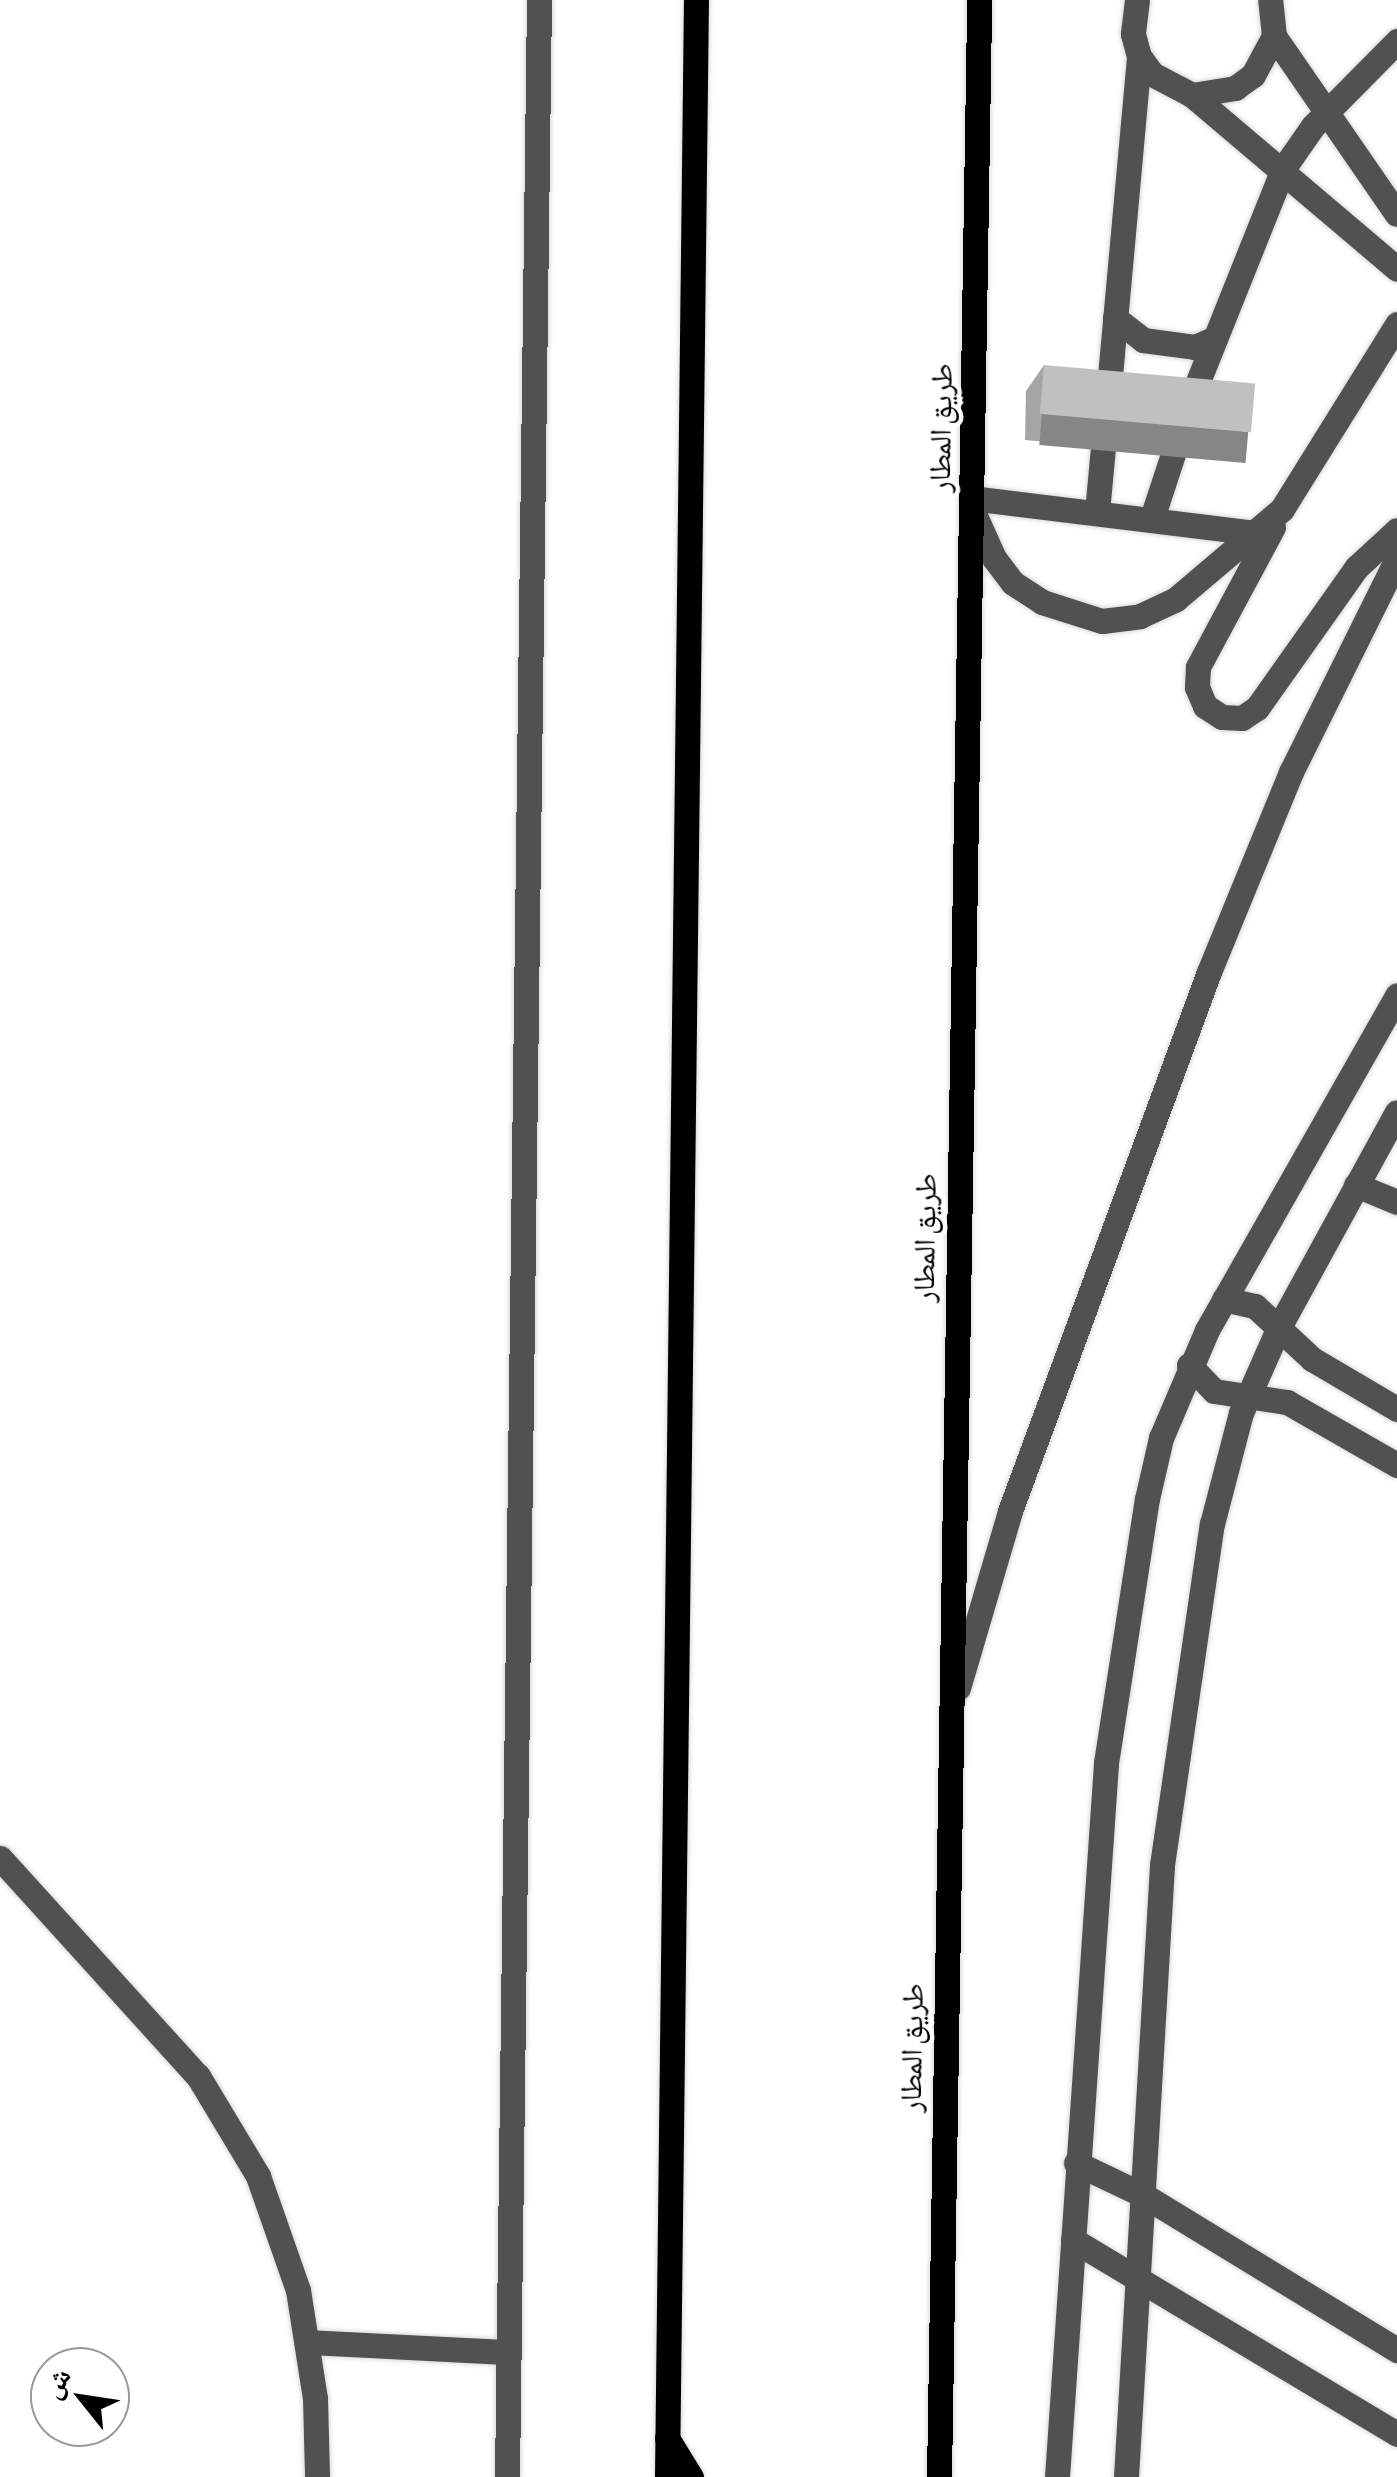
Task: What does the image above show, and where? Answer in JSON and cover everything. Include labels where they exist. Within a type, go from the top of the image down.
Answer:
[{"type":"main road","points":[[667,2477],[696,0]]},
{"type":"main road","name":"طريق المطار","points":[[939,2477],[946,1736],[979,0]]},
{"type":"main road","points":[[668,2438],[691,2477]]},
{"type":"street","points":[[507,2477],[539,0]]},
{"type":"street","points":[[1108,398],[1139,56],[1133,34],[1137,0]]},
{"type":"street","points":[[1192,95],[1235,88],[1267,57],[1274,36],[1270,0]]},
{"type":"street","points":[[1274,36],[1397,214]]},
{"type":"street","points":[[1188,404],[1282,169],[1325,113],[1397,41]]},
{"type":"street","points":[[1139,56],[1152,74],[1192,95],[1397,269]]},
{"type":"street","points":[[1115,318],[1143,340],[1195,347],[1215,338]]},
{"type":"street","points":[[1397,324],[1282,509],[1198,667],[1196,686],[1205,706],[1222,717],[1242,718],[1258,708],[1358,567],[1397,530]]},
{"type":"street","points":[[1097,512],[1102,447]]},
{"type":"street","points":[[1152,518],[1173,454]]},
{"type":"street","points":[[971,502],[1152,518],[1255,533]]},
{"type":"street","points":[[971,502],[1013,583],[1070,616],[1102,620],[1140,616],[1176,599],[1282,509]]},
{"type":"street","points":[[946,1736],[1010,1511],[1208,972],[1290,772],[1397,558]]},
{"type":"street","points":[[1057,2477],[1106,1763],[1146,1500],[1161,1438],[1190,1365],[1397,995]]},
{"type":"street","points":[[1126,2477],[1162,1864],[1212,1524],[1250,1394],[1278,1329],[1397,1112]]},
{"type":"street","points":[[1356,1185],[1397,1202]]},
{"type":"street","points":[[1224,1299],[1255,1306],[1312,1359],[1397,1409]]},
{"type":"street","points":[[1190,1365],[1214,1391],[1287,1402],[1397,1466]]},
{"type":"street","points":[[0,1858],[144,2012],[231,2127],[281,2233],[308,2342],[318,2477]]},
{"type":"street","points":[[1076,2163],[1143,2196],[1397,2350]]},
{"type":"street","points":[[1073,2240],[1138,2274],[1397,2434]]},
{"type":"street","points":[[308,2342],[508,2352]]},
{"type":"building","points":[[1044,365],[1255,383],[1251,432],[1040,414]]}]
